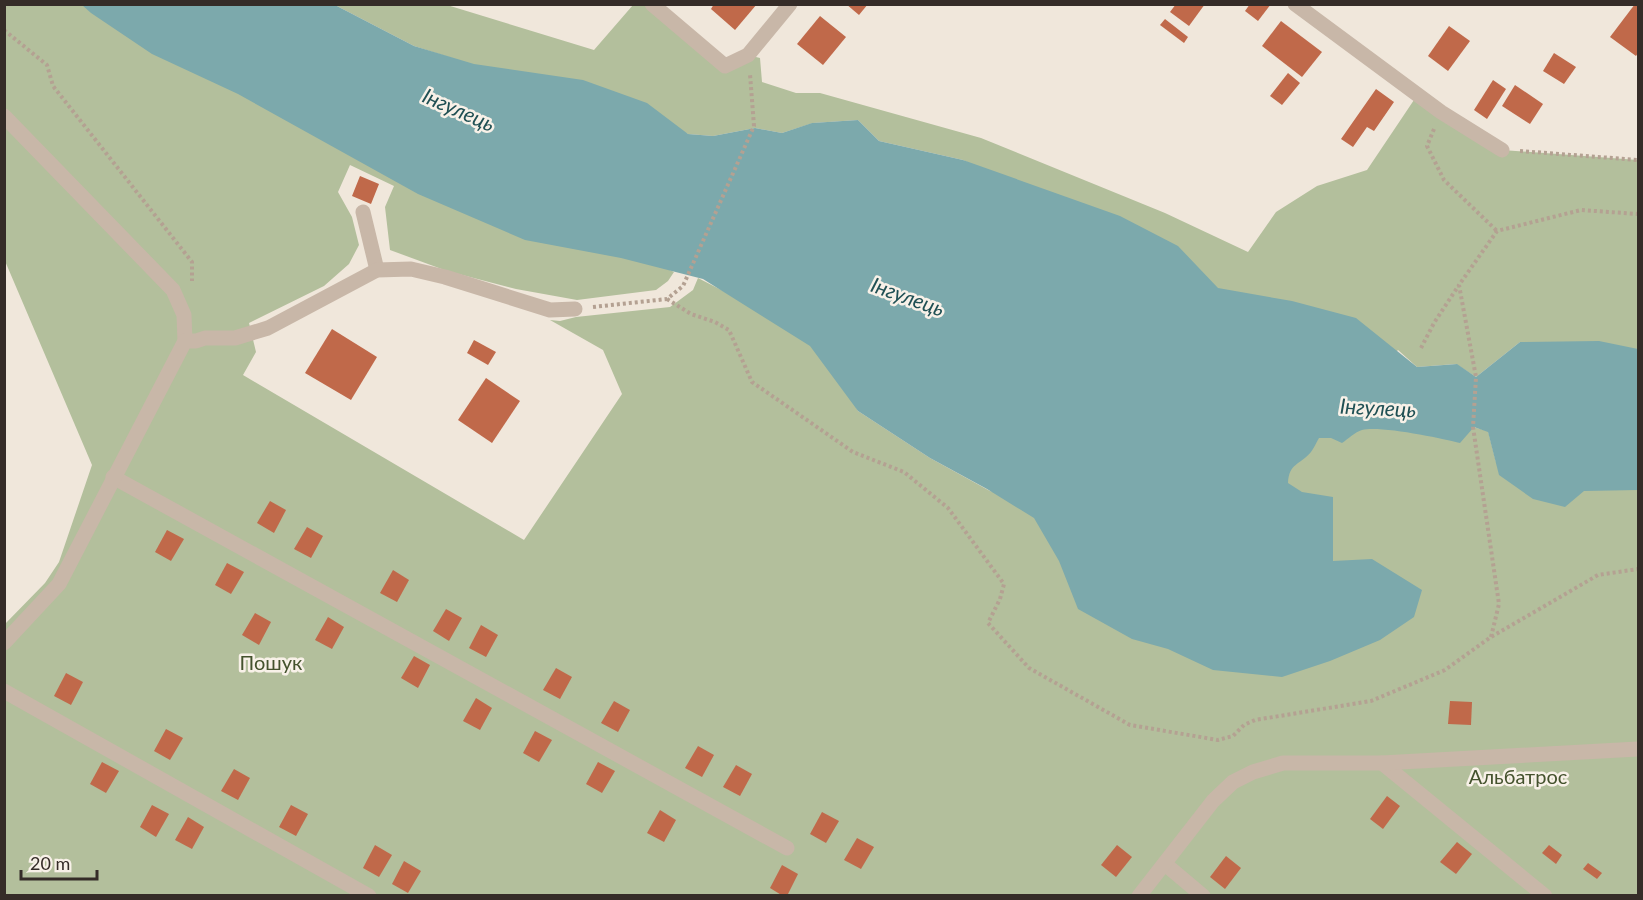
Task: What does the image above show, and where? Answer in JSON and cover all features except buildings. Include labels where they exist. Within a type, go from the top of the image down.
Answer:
[{"type":"street","points":[[652,4],[725,66],[748,56],[790,4]]},
{"type":"street","points":[[1294,4],[1442,112],[1502,150]]},
{"type":"street","points":[[4,116],[173,290],[184,315],[185,341],[59,584],[4,643]]},
{"type":"street","points":[[363,212],[376,270]]},
{"type":"street","points":[[185,341],[235,338],[268,328],[376,270],[411,269],[445,277],[550,310],[575,309]]},
{"type":"street","points":[[113,477],[788,848]]},
{"type":"street","points":[[4,690],[369,896]]},
{"type":"street","points":[[1139,896],[1214,801],[1233,782],[1253,772],[1284,763],[1382,763],[1638,749]]},
{"type":"street","points":[[1382,763],[1545,896]]},
{"type":"street","points":[[1165,864],[1203,896]]},
{"type":"path","points":[[4,30],[47,65],[53,86],[192,262],[192,295],[184,315]]},
{"type":"path","points":[[575,309],[667,299],[683,286],[754,126],[748,56]]},
{"type":"path","points":[[1442,112],[1426,146],[1444,180],[1497,231]]},
{"type":"path","points":[[1502,150],[1638,160]]},
{"type":"path","points":[[1421,348],[1434,323],[1497,231],[1581,210],[1638,214]]},
{"type":"path","points":[[1459,285],[1476,378],[1473,427],[1499,604],[1491,637]]},
{"type":"path","points":[[667,299],[691,314],[715,322],[729,330],[752,382],[853,452],[904,471],[948,508],[1004,584],[1000,599],[988,622],[1029,668],[1130,725],[1218,740],[1233,736],[1244,725],[1255,720],[1371,701],[1445,670],[1491,637],[1598,575],[1638,569]]},
{"type":"green space","points":[[5,5],[114,5],[674,272],[668,281],[656,290],[577,300],[516,289],[447,271],[390,250],[385,207],[394,186],[350,165],[338,192],[352,217],[359,245],[349,264],[324,286],[249,323],[256,352],[243,375],[524,540],[622,394],[603,350],[550,320],[560,321],[576,317],[670,307],[693,290],[698,278],[822,342],[858,411],[930,458],[990,491],[1328,573],[1281,501],[1273,449],[1385,421],[1473,427],[1488,431],[1496,462],[1638,467],[1638,895],[5,896],[5,624],[45,583],[59,562],[92,465],[5,261]]},
{"type":"green space","points":[[335,5],[447,5],[594,50],[633,5],[652,5],[725,66],[748,55],[760,58],[762,82],[796,93],[820,93],[981,138],[1165,213],[1248,252],[1276,212],[1317,186],[1367,170],[1418,94],[1502,150],[1638,160],[1638,356],[1520,342],[1476,377],[1456,364],[1417,367],[1398,350],[1378,371],[963,160],[879,141],[858,120],[813,123],[782,133],[755,128],[713,136],[688,134],[414,46]]},
{"type":"water","name":"Інгулець","points":[[82,5],[335,5],[414,46],[474,64],[583,80],[647,103],[688,134],[713,136],[755,128],[782,133],[812,123],[858,120],[879,141],[963,160],[1120,216],[1178,246],[1218,288],[1292,301],[1356,318],[1417,367],[1457,364],[1476,377],[1520,342],[1599,341],[1638,349],[1638,490],[1584,491],[1565,507],[1533,499],[1499,475],[1488,432],[1474,427],[1460,443],[1382,429],[1362,430],[1342,443],[1331,438],[1319,438],[1311,452],[1290,472],[1288,483],[1302,492],[1333,497],[1333,561],[1372,559],[1422,590],[1414,617],[1380,640],[1330,661],[1282,677],[1213,670],[1168,649],[1132,639],[1078,609],[1059,561],[1034,518],[930,458],[858,411],[810,346],[703,279],[621,258],[525,240],[418,194],[238,94],[152,54]]},
{"type":"park label","name":"Пошук","points":[[271,662]]},
{"type":"park label","name":"Альбатрос","points":[[1518,776]]}]
